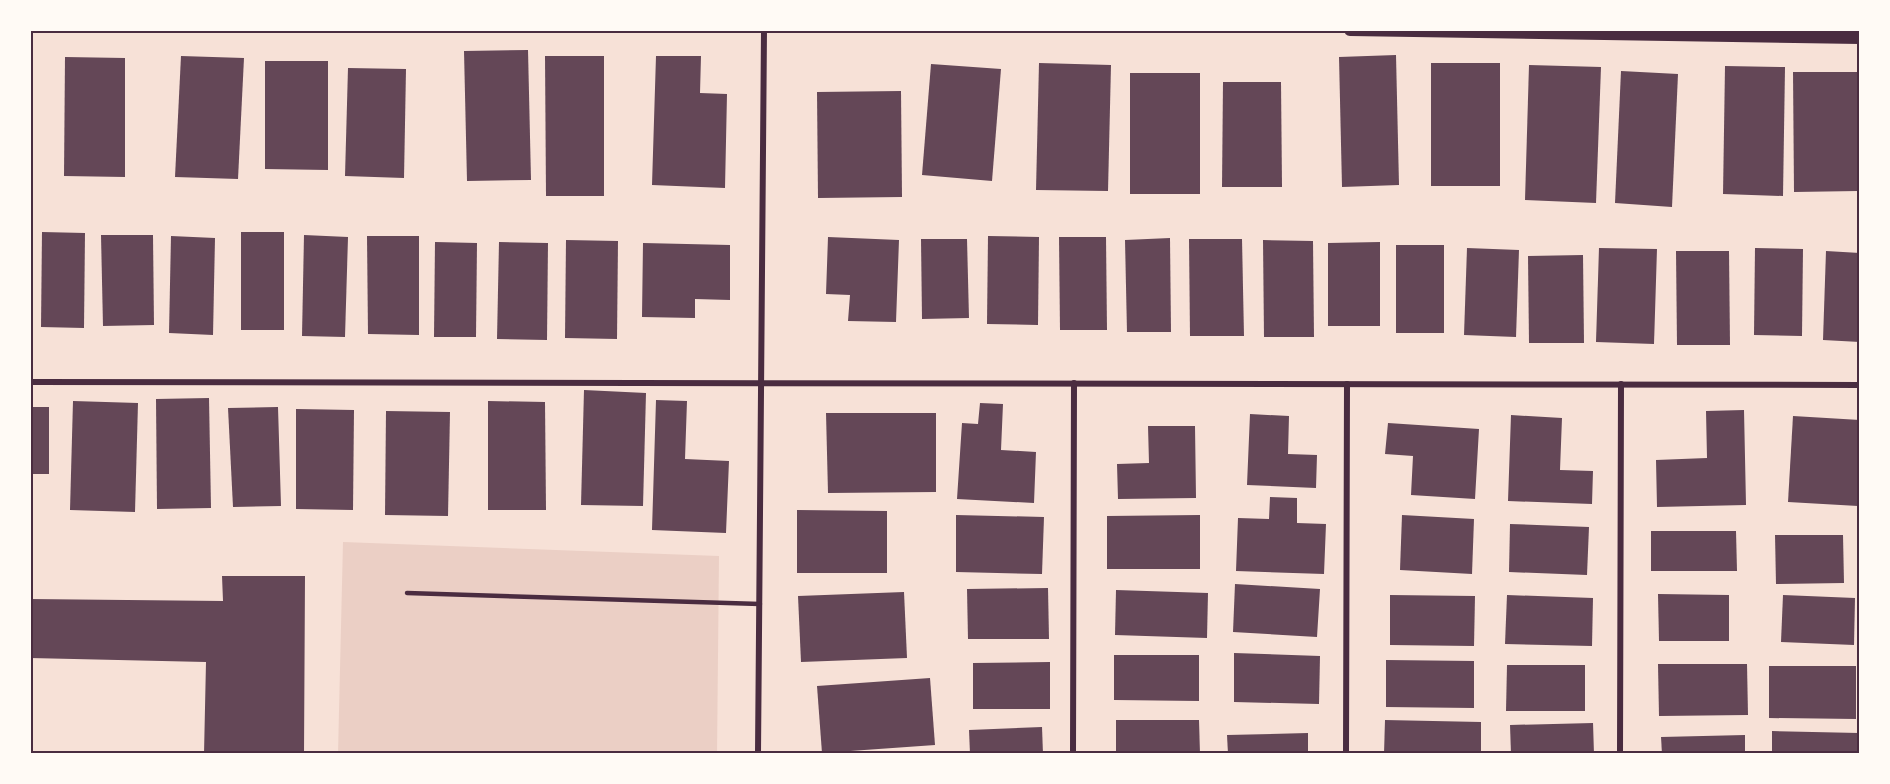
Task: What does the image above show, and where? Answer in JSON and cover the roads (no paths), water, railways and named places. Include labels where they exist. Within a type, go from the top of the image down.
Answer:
[{"type":"main road","points":[[1350,30],[1860,38]]},
{"type":"street","points":[[758,754],[764,30]]},
{"type":"street","points":[[30,382],[1860,385]]},
{"type":"street","points":[[1073,754],[1074,383]]},
{"type":"street","points":[[1346,754],[1347,384]]},
{"type":"street","points":[[1620,754],[1621,384]]},
{"type":"lane","points":[[407,592],[760,604]]}]
